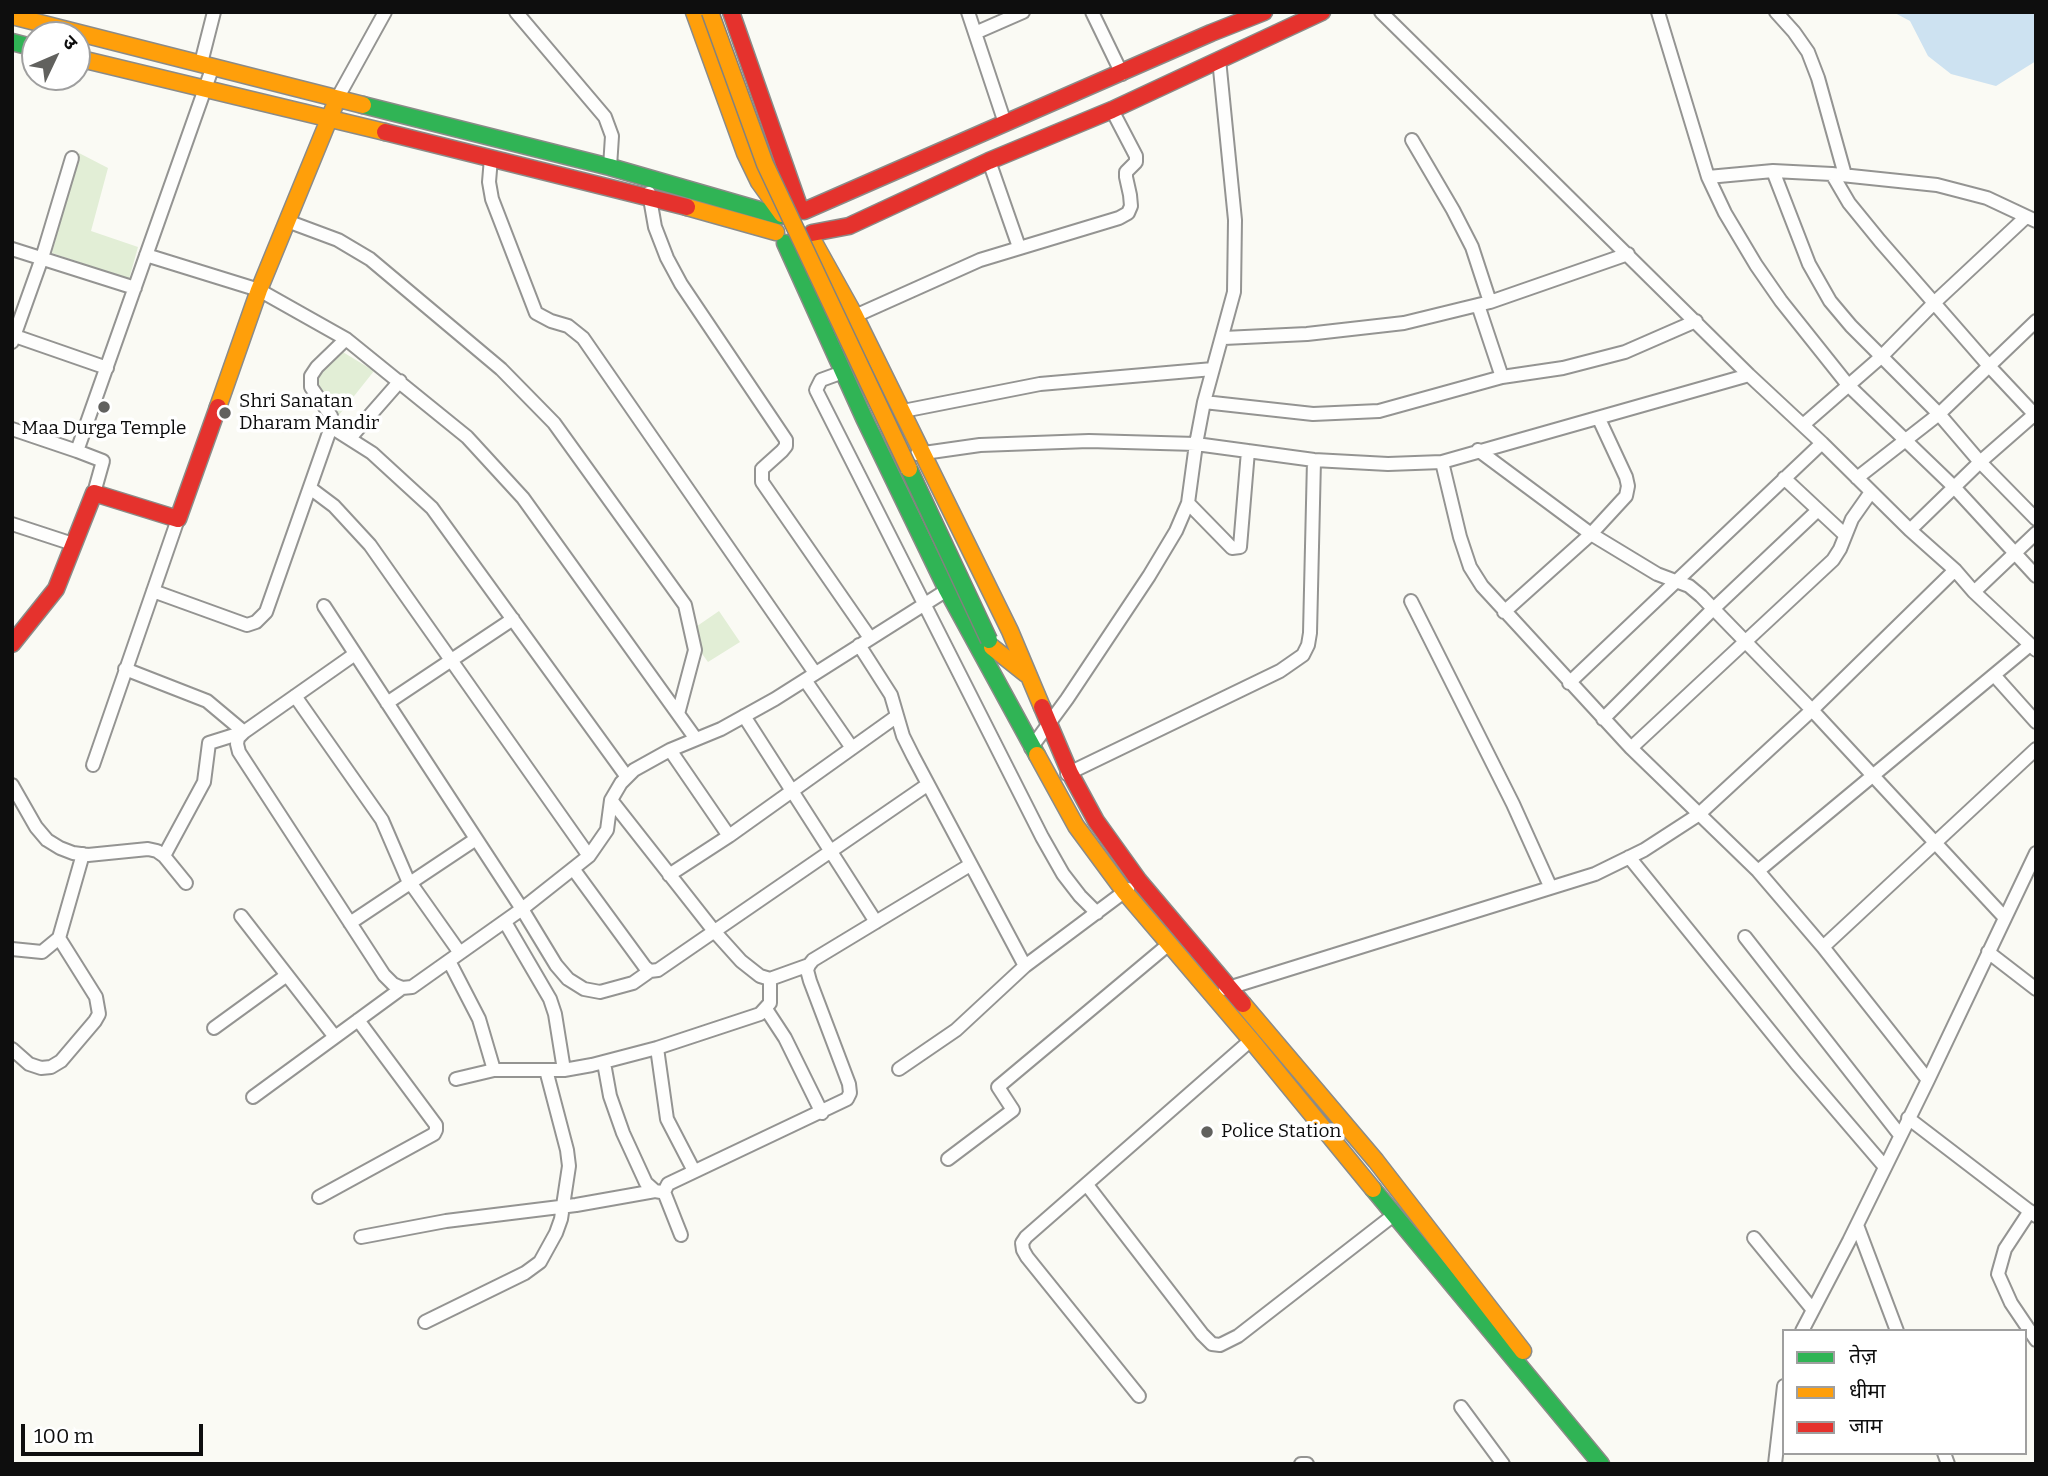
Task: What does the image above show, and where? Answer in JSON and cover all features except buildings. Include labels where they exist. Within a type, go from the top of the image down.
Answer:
[{"type":"main road","points":[[694,12],[745,153],[781,226],[883,458],[947,590],[1050,783],[1076,826],[1124,891],[1292,1089],[1601,1464]]},
{"type":"main road","points":[[710,12],[765,164],[991,643],[1003,695]]},
{"type":"main road","points":[[731,12],[802,210],[813,223],[811,235],[903,411],[921,453],[1004,619],[1070,773],[1096,821],[1139,881],[1376,1161],[1570,1412],[1616,1464]]},
{"type":"main road","points":[[781,226],[790,209],[802,210],[1122,74],[1237,17],[1264,12]]},
{"type":"main road","points":[[12,16],[644,175],[781,226],[799,246],[811,235],[849,226],[989,161],[1112,110],[1322,12]]},
{"type":"main road","points":[[91,61],[781,226]]},
{"type":"main road","points":[[12,645],[56,589],[94,493],[177,519],[259,290],[338,97]]},
{"type":"main road","points":[[991,643],[1030,676]]},
{"type":"main road","points":[[1292,1089],[1305,1078]]},
{"type":"street","points":[[77,451],[206,89],[214,12]]},
{"type":"street","points":[[338,97],[385,12]]},
{"type":"street","points":[[516,12],[605,117],[612,136],[610,167]]},
{"type":"street","points":[[968,12],[1005,123]]},
{"type":"street","points":[[975,33],[1023,12]]},
{"type":"street","points":[[1092,12],[1122,74]]},
{"type":"street","points":[[1381,12],[1749,374],[1910,530],[1955,569],[1974,592],[2033,647],[1994,675],[1758,871]]},
{"type":"street","points":[[1658,12],[1708,177],[1725,213],[1756,265],[1781,301],[1849,385],[1954,487],[2036,576]]},
{"type":"street","points":[[1776,12],[1794,32],[1813,65],[1839,174],[1849,203],[1990,367],[2035,414],[1980,462],[1910,530]]},
{"type":"street","points":[[1031,748],[1149,576],[1176,531],[1188,503],[1204,402],[1224,338],[1234,292],[1235,220],[1219,59]]},
{"type":"street","points":[[855,316],[980,260],[1128,213],[1131,206],[1126,172],[1136,162],[1136,156],[1112,110]]},
{"type":"street","points":[[1412,140],[1472,247],[1502,377]]},
{"type":"street","points":[[72,158],[42,258],[13,337],[107,368]]},
{"type":"street","points":[[491,158],[489,183],[492,199],[536,313],[568,326],[583,338],[810,677],[852,748]]},
{"type":"street","points":[[989,161],[1019,247]]},
{"type":"street","points":[[1708,177],[1773,171],[1839,174],[1937,185],[1987,198],[2031,219],[1935,302],[1881,357],[1803,425]]},
{"type":"street","points":[[1773,171],[1809,264],[1830,301],[2036,519]]},
{"type":"street","points":[[644,175],[655,227],[667,258],[681,284],[786,440],[782,451],[762,469],[762,482],[865,641],[887,688],[903,736],[927,785],[1025,966]]},
{"type":"street","points":[[287,221],[338,240],[370,260],[501,369],[554,423],[685,605],[695,650],[678,714]]},
{"type":"street","points":[[12,249],[135,288]]},
{"type":"street","points":[[1224,338],[1307,334],[1404,323],[1484,303],[1628,254]]},
{"type":"street","points":[[146,255],[259,290],[346,339],[467,437],[523,498],[696,739]]},
{"type":"street","points":[[1204,402],[1313,414],[1379,411],[1502,377],[1563,368],[1625,352],[1696,321]]},
{"type":"street","points":[[1857,478],[1939,414],[2036,321]]},
{"type":"street","points":[[153,591],[247,625],[256,622],[266,612],[331,427],[331,416],[312,387],[311,376],[346,339]]},
{"type":"street","points":[[903,411],[1040,384],[1213,369]]},
{"type":"street","points":[[843,372],[821,380],[816,390],[1042,837],[1063,874],[1097,913]]},
{"type":"street","points":[[883,458],[980,445],[1113,441],[1196,444],[1314,460],[1388,464],[1442,462],[1749,374]]},
{"type":"street","points":[[350,438],[400,381]]},
{"type":"street","points":[[1504,612],[1591,534],[1626,496],[1628,486],[1599,419]]},
{"type":"street","points":[[331,427],[393,471],[432,508],[626,777]]},
{"type":"street","points":[[12,429],[103,461],[94,493]]},
{"type":"street","points":[[1569,683],[1822,443]]},
{"type":"street","points":[[1478,450],[1591,534],[1657,574],[1689,586],[1812,710],[2005,918]]},
{"type":"street","points":[[1188,503],[1232,548],[1240,547],[1248,451]]},
{"type":"street","points":[[1050,783],[1280,671],[1303,655],[1310,633],[1314,460]]},
{"type":"street","points":[[1442,462],[1460,537],[1470,567],[1482,586],[1631,748],[1758,871],[1823,947],[1928,1080]]},
{"type":"street","points":[[1784,478],[1844,534]]},
{"type":"street","points":[[310,488],[334,506],[370,545],[589,856]]},
{"type":"street","points":[[1631,748],[1833,560],[1852,519],[1871,492]]},
{"type":"street","points":[[1603,719],[1713,609],[1818,510]]},
{"type":"street","points":[[93,765],[177,519]]},
{"type":"street","points":[[12,524],[74,544]]},
{"type":"street","points":[[1974,592],[2036,533]]},
{"type":"street","points":[[1211,994],[1595,874],[1644,850],[1698,815],[1812,710],[1955,569]]},
{"type":"street","points":[[244,732],[237,744],[239,752],[384,975],[402,988],[412,987],[505,922],[589,856],[607,830],[611,800],[626,777],[647,761],[744,716],[947,590]]},
{"type":"street","points":[[1411,601],[1513,804],[1550,887]]},
{"type":"street","points":[[324,606],[556,965],[568,979],[584,989],[600,992],[618,988],[633,983],[650,971],[658,970],[927,785]]},
{"type":"street","points":[[387,703],[513,619]]},
{"type":"street","points":[[164,856],[204,782],[209,743],[244,732],[355,654]]},
{"type":"street","points":[[125,669],[207,701],[244,732]]},
{"type":"street","points":[[1994,675],[2036,722]]},
{"type":"street","points":[[295,696],[382,820],[400,863],[455,957],[479,1019],[494,1070]]},
{"type":"street","points":[[744,716],[876,922]]},
{"type":"street","points":[[669,875],[729,836],[897,716]]},
{"type":"street","points":[[1823,947],[2036,749]]},
{"type":"street","points":[[670,750],[729,836]]},
{"type":"street","points":[[12,785],[36,827],[47,840],[72,853],[83,855],[148,849],[164,856],[186,883]]},
{"type":"street","points":[[611,800],[714,931],[741,961],[760,976],[770,979],[808,965],[970,865]]},
{"type":"street","points":[[350,923],[477,839]]},
{"type":"street","points":[[1803,1329],[1928,1080],[2036,853]]},
{"type":"street","points":[[12,949],[42,953],[60,938],[83,855]]},
{"type":"street","points":[[1629,857],[1796,1063],[1885,1167]]},
{"type":"street","points":[[574,870],[650,971]]},
{"type":"street","points":[[899,1069],[956,1030],[1025,966],[1139,881]]},
{"type":"street","points":[[241,916],[335,1037]]},
{"type":"street","points":[[505,922],[550,999],[564,1070]]},
{"type":"street","points":[[1745,937],[1900,1135]]},
{"type":"street","points":[[12,1049],[29,1064],[41,1068],[51,1067],[61,1061],[99,1014],[96,997],[60,938]]},
{"type":"street","points":[[947,1159],[1013,1110],[998,1087],[1169,944]]},
{"type":"street","points":[[1989,952],[2036,989]]},
{"type":"street","points":[[361,1237],[446,1221],[660,1192],[668,1184],[694,1171],[841,1104],[850,1093],[849,1084],[810,981],[808,965]]},
{"type":"street","points":[[214,1028],[286,975]]},
{"type":"street","points":[[456,1079],[494,1070],[564,1070],[604,1063],[657,1048],[760,1014],[770,1003],[770,979]]},
{"type":"street","points":[[253,1097],[402,988]]},
{"type":"street","points":[[766,1009],[785,1038],[822,1113]]},
{"type":"street","points":[[319,1197],[434,1134],[436,1130],[436,1125],[358,1020]]},
{"type":"street","points":[[1139,1396],[1023,1250],[1022,1244],[1251,1040]]},
{"type":"street","points":[[657,1048],[667,1119],[694,1171]]},
{"type":"street","points":[[604,1063],[610,1096],[622,1133],[640,1173],[646,1183],[660,1192],[681,1235]]},
{"type":"street","points":[[425,1322],[525,1273],[540,1262],[556,1233],[569,1166],[568,1150],[546,1070]]},
{"type":"street","points":[[1908,1118],[2033,1214],[2005,1249],[1998,1274],[2011,1303],[2036,1340]]},
{"type":"street","points":[[1087,1185],[1202,1334],[1212,1344],[1220,1345],[1238,1336],[1395,1214]]},
{"type":"street","points":[[1857,1225],[1896,1329]]},
{"type":"street","points":[[1754,1238],[1813,1310]]},
{"type":"street","points":[[1774,1464],[1782,1402]]},
{"type":"street","points":[[1461,1407],[1503,1464]]},
{"type":"street","points":[[1301,1464],[1307,1464]]},
{"type":"green space","points":[[79,153],[108,168],[91,231],[138,247],[129,279],[52,253]]},
{"type":"green space","points":[[333,346],[374,371],[339,415],[308,379]]},
{"type":"green space","points":[[719,611],[740,642],[708,662],[687,633]]},
{"type":"water","points":[[1893,12],[2036,12],[2036,61],[1996,86],[1951,74],[1928,56],[1910,21]]},
{"type":"traffic: fast","points":[[12,42],[21,44]]},
{"type":"traffic: fast","points":[[363,105],[610,167],[780,216]]},
{"type":"traffic: fast","points":[[785,243],[864,418],[947,590],[1037,755]]},
{"type":"traffic: fast","points":[[909,469],[989,640]]},
{"type":"traffic: fast","points":[[1373,1189],[1601,1464]]},
{"type":"traffic: slow","points":[[694,12],[745,153],[759,182],[782,214]]},
{"type":"traffic: slow","points":[[710,12],[765,164],[909,469]]},
{"type":"traffic: slow","points":[[12,16],[363,105]]},
{"type":"traffic: slow","points":[[91,61],[385,132]]},
{"type":"traffic: slow","points":[[218,407],[259,290],[334,107]]},
{"type":"traffic: slow","points":[[687,207],[776,232]]},
{"type":"traffic: slow","points":[[811,237],[855,316],[1010,631],[1042,707]]},
{"type":"traffic: slow","points":[[992,647],[1026,674]]},
{"type":"traffic: slow","points":[[1037,755],[1076,826],[1124,891],[1373,1189]]},
{"type":"traffic: slow","points":[[1243,1004],[1376,1161],[1523,1351]]},
{"type":"traffic: jam","points":[[731,12],[800,209]]},
{"type":"traffic: jam","points":[[804,211],[1264,12]]},
{"type":"traffic: jam","points":[[812,233],[849,226],[989,161],[1112,110],[1322,12]]},
{"type":"traffic: jam","points":[[385,132],[687,207]]},
{"type":"traffic: jam","points":[[12,644],[56,589],[94,493],[178,519],[218,407]]},
{"type":"traffic: jam","points":[[1042,707],[1070,773],[1096,821],[1139,881],[1243,1004]]},
{"type":"place","name":"Maa Durga Temple","points":[[104,407]]},
{"type":"place","name":"Shri Sanatan Dharam Mandir","points":[[225,413]]},
{"type":"place","name":"Police Station","points":[[1207,1132]]}]
